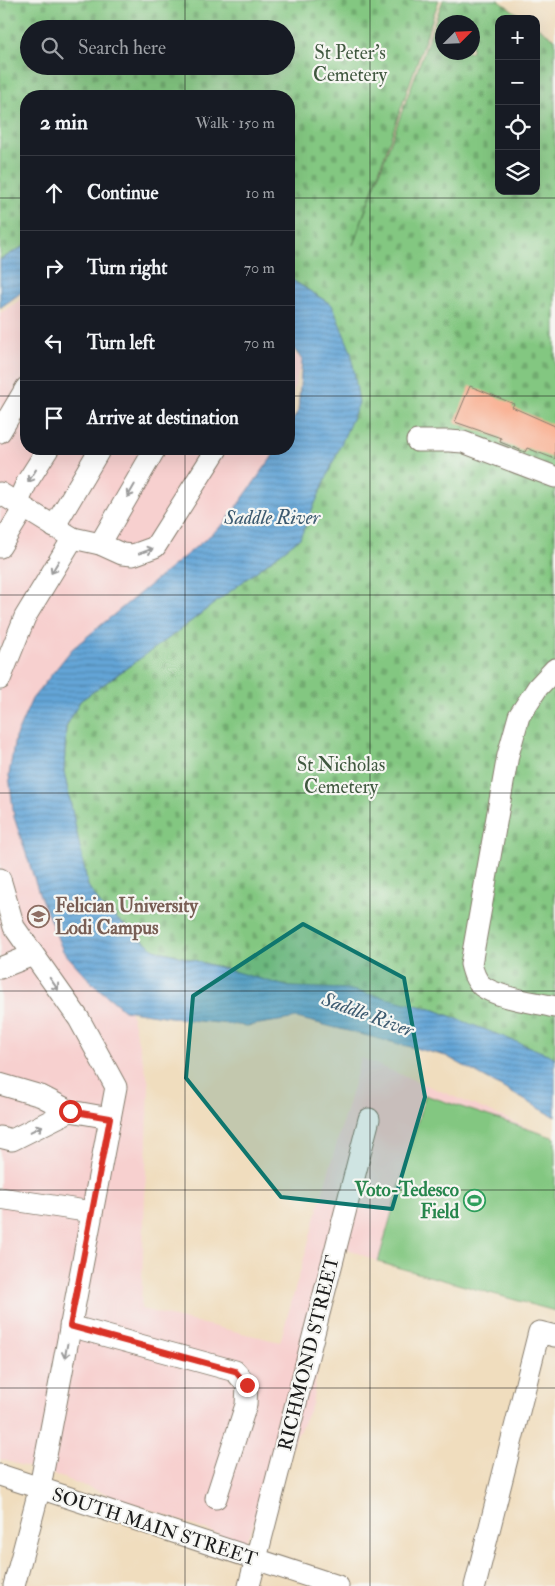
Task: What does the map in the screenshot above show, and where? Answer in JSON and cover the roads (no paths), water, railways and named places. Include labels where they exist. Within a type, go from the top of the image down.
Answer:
[{"type":"street","points":[[0,432],[20,398]]},
{"type":"street","points":[[417,441],[462,442],[555,478]]},
{"type":"street","points":[[0,547],[14,502],[44,455]]},
{"type":"street","points":[[54,527],[96,455]]},
{"type":"street","points":[[100,544],[152,455]]},
{"type":"street","points":[[14,502],[73,538],[100,544],[122,554],[132,555],[155,547],[213,455]]},
{"type":"street","points":[[0,679],[25,617],[73,538]]},
{"type":"street","points":[[555,669],[538,686],[519,716],[508,755],[471,964],[474,976],[480,985],[496,993],[555,1006]]},
{"type":"street","points":[[0,880],[14,927],[79,1019],[116,1087],[40,1487],[14,1586]]},
{"type":"street","points":[[0,968],[33,955]]},
{"type":"street","points":[[0,1084],[41,1096],[70,1111],[110,1118]]},
{"type":"street","points":[[0,1137],[12,1140],[70,1111]]},
{"type":"street","name":"RICHMOND STREET","points":[[249,1586],[368,1119]]},
{"type":"street","points":[[0,1198],[92,1212]]},
{"type":"street","points":[[70,1326],[235,1371],[247,1385],[246,1405],[216,1498]]},
{"type":"street","points":[[475,1586],[547,1334]]},
{"type":"street","name":"SOUTH MAIN STREET","points":[[0,1475],[338,1586]]},
{"type":"water","points":[[20,248],[20,293],[0,308],[0,260]]},
{"type":"water","name":"Saddle River","points":[[295,282],[332,305],[351,352],[359,403],[300,538],[169,638],[80,701],[66,727],[64,772],[88,886],[102,907],[154,949],[289,987],[347,989],[432,1009],[550,1055],[555,1058],[555,1117],[446,1056],[297,1018],[247,1026],[189,1020],[124,1010],[93,984],[63,951],[40,896],[14,817],[9,775],[15,738],[32,699],[72,649],[225,523],[273,455],[295,455],[295,416],[298,411],[302,360],[295,350]]},
{"type":"place","name":"Felician University Lodi Campus","points":[[39,916]]},
{"type":"place","name":"Voto-Tedesco Field","points":[[475,1200]]},
{"type":"park label","name":"St Peter's Cemetery","points":[[350,63]]},
{"type":"park label","name":"St Nicholas Cemetery","points":[[341,775]]}]
